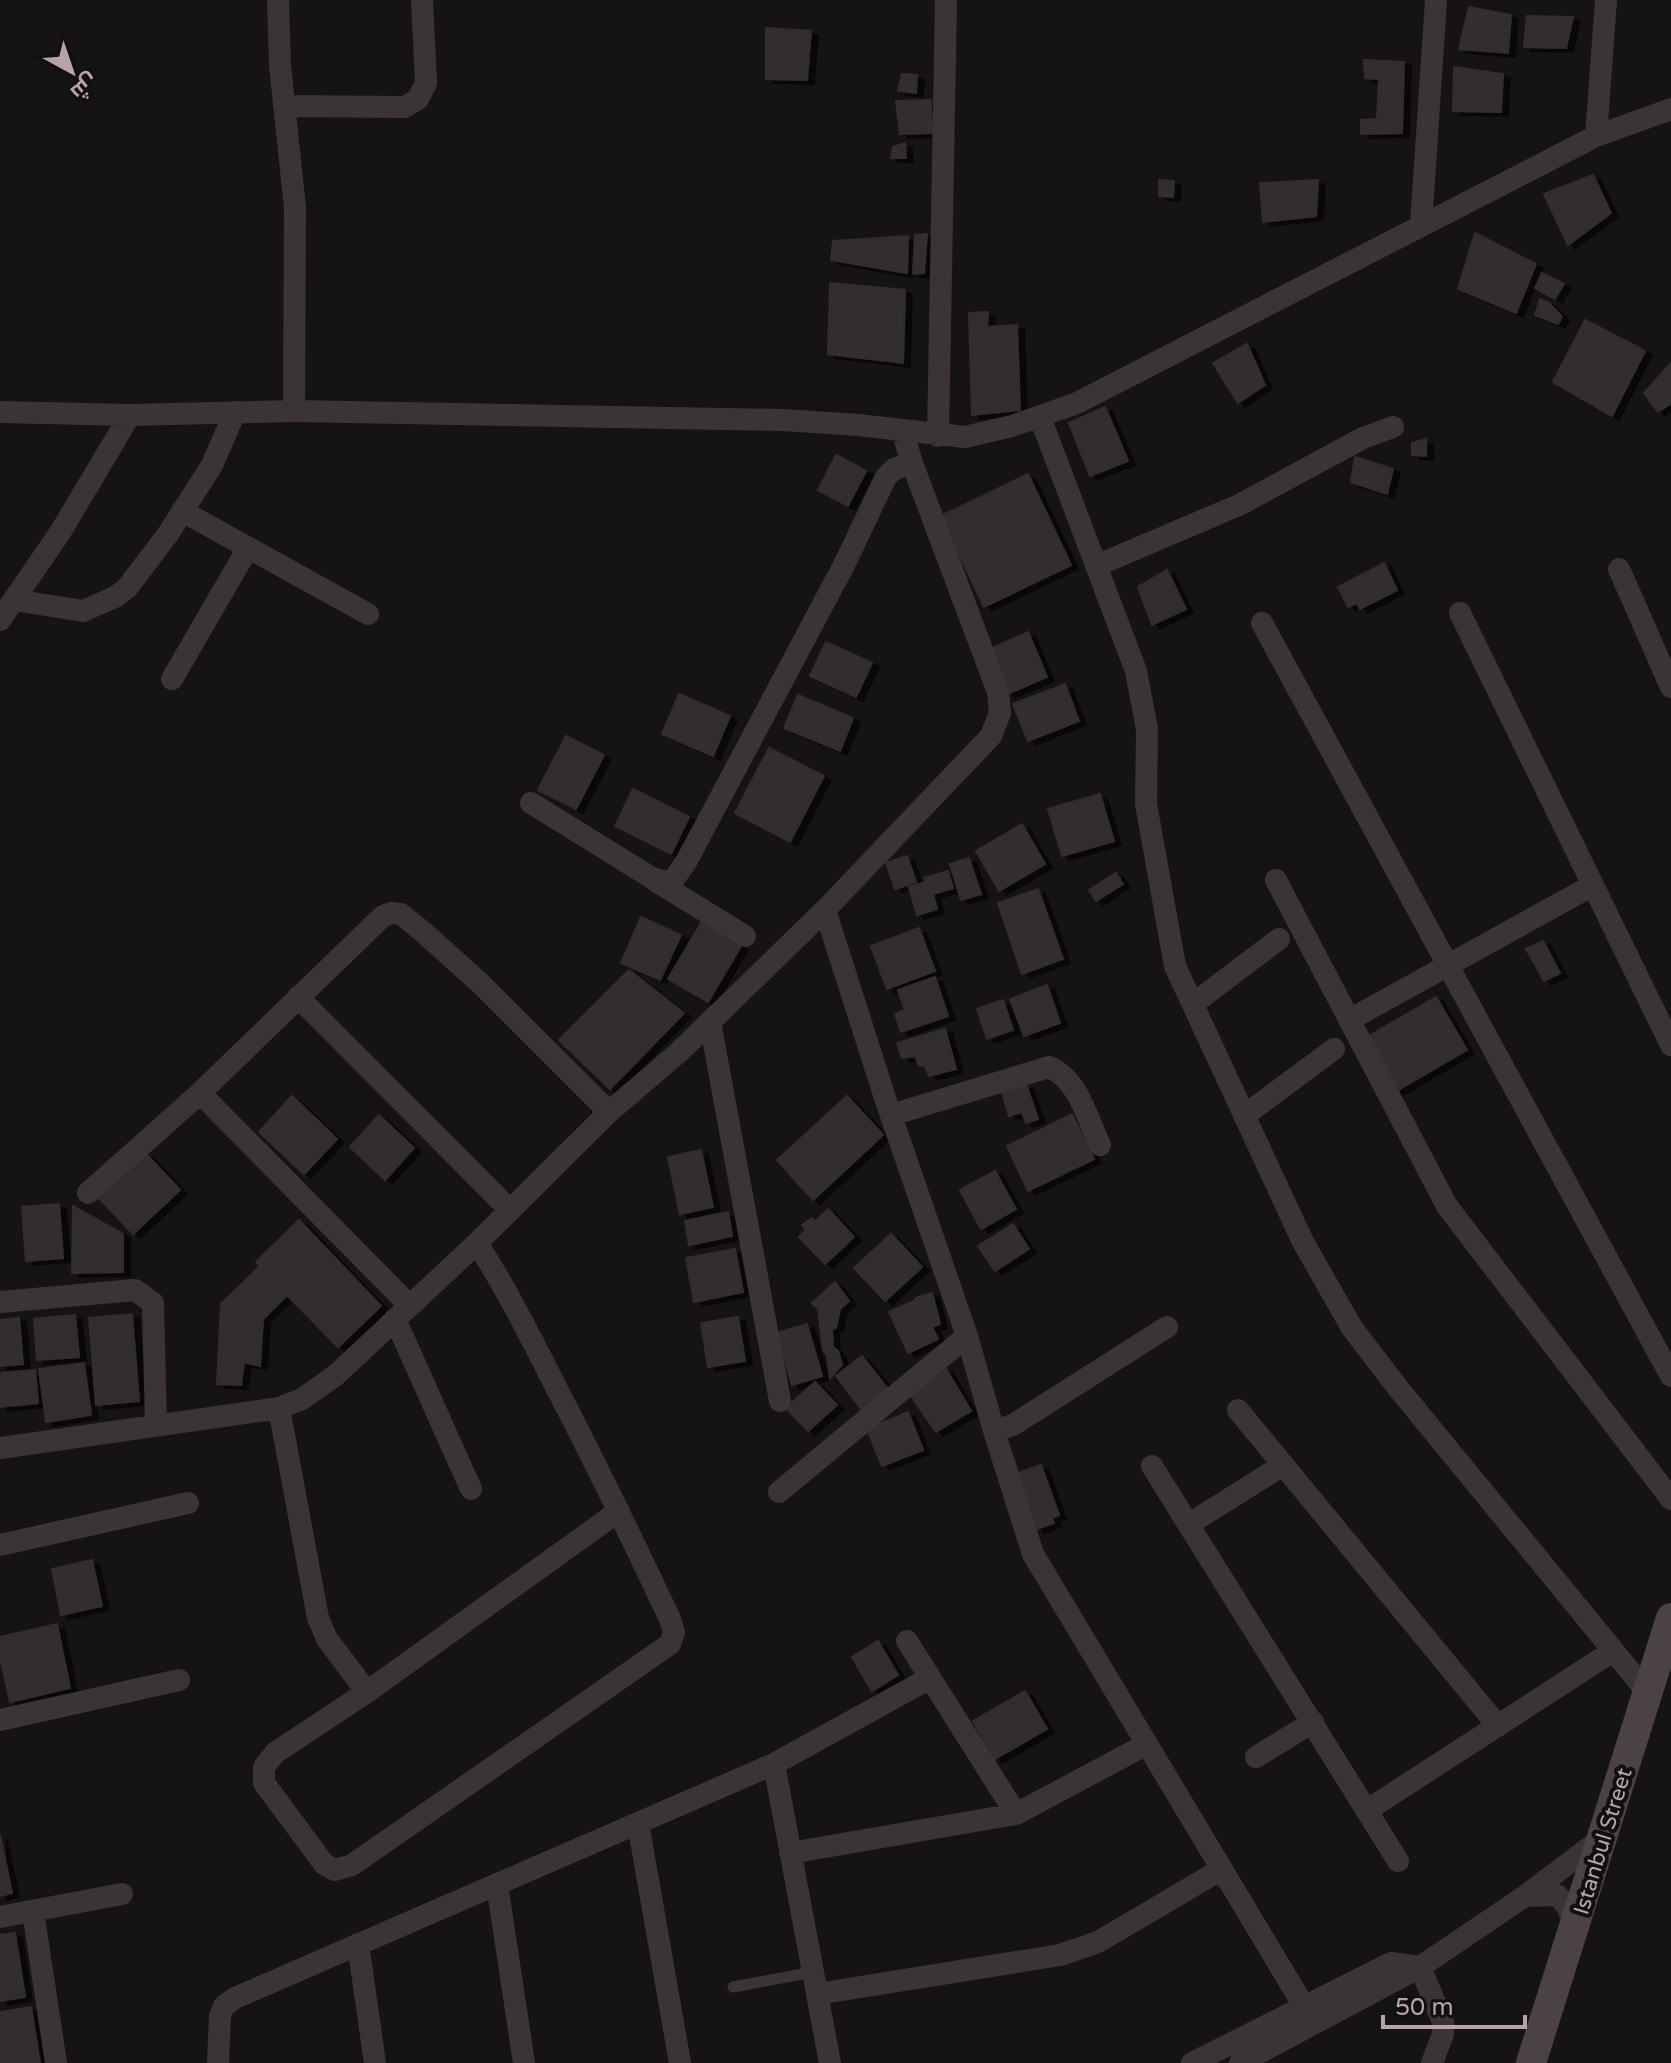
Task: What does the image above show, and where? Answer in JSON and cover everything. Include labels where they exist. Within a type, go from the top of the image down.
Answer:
[{"type":"street","points":[[278,0],[280,65],[295,208],[294,411]]},
{"type":"street","points":[[284,106],[405,107],[418,99],[426,83],[422,0]]},
{"type":"street","points":[[938,436],[946,0]]},
{"type":"street","points":[[1421,225],[1436,0]]},
{"type":"street","points":[[1596,136],[1606,0]]},
{"type":"street","points":[[0,412],[130,415],[294,411],[783,420],[965,437],[1040,417],[1077,403],[1596,136],[1671,109]]},
{"type":"street","points":[[14,600],[83,611],[115,597],[127,588],[212,465],[235,412]]},
{"type":"street","points":[[0,620],[61,531],[130,415]]},
{"type":"street","points":[[1040,417],[1136,671],[1147,729],[1146,804],[1175,966],[1303,1242],[1352,1328],[1485,1497],[1648,1693]]},
{"type":"street","points":[[1098,565],[1239,505],[1363,438],[1393,427]]},
{"type":"street","points":[[0,1448],[279,1408],[302,1399],[336,1375],[477,1243],[609,1112],[678,1053],[825,910],[991,736],[1000,713],[998,692],[902,430]]},
{"type":"street","points":[[652,878],[666,882],[681,872],[844,565],[886,477],[894,469],[912,463]]},
{"type":"street","points":[[182,511],[368,614]]},
{"type":"street","points":[[172,679],[248,548]]},
{"type":"street","points":[[1619,569],[1671,687]]},
{"type":"street","points":[[1460,613],[1671,1045]]},
{"type":"street","points":[[1262,623],[1671,1376]]},
{"type":"street","points":[[531,803],[745,936]]},
{"type":"street","points":[[1276,880],[1447,1206],[1671,1499]]},
{"type":"street","points":[[1349,1020],[1593,885]]},
{"type":"street","points":[[825,910],[967,1336],[1033,1554],[1310,2015]]},
{"type":"street","points":[[88,1193],[200,1093],[383,916],[391,913],[401,914],[480,983],[609,1112]]},
{"type":"street","points":[[1193,1004],[1279,939]]},
{"type":"street","points":[[298,997],[509,1209]]},
{"type":"street","points":[[710,1022],[780,1401]]},
{"type":"street","points":[[1245,1115],[1334,1049]]},
{"type":"street","points":[[891,1115],[1049,1067],[1065,1075],[1072,1084],[1100,1145]]},
{"type":"street","points":[[200,1093],[402,1312],[471,1489]]},
{"type":"street","points":[[477,1243],[502,1283],[619,1511],[674,1633],[670,1644],[352,1865],[335,1870],[324,1864],[264,1783],[264,1767],[275,1753],[367,1692],[619,1511]]},
{"type":"street","points":[[0,1302],[135,1290],[153,1303],[156,1425]]},
{"type":"street","points":[[994,1431],[1013,1425],[1167,1327]]},
{"type":"street","points":[[779,1492],[967,1336]]},
{"type":"street","points":[[279,1408],[318,1618],[327,1639],[367,1692]]},
{"type":"street","points":[[1238,1410],[1498,1726]]},
{"type":"street","points":[[1189,1524],[1283,1465]]},
{"type":"street","points":[[1152,1466],[1369,1809],[1398,1861]]},
{"type":"street","points":[[0,1545],[188,1503]]},
{"type":"street","name":"Istanbul Street","points":[[1531,2063],[1671,1618]]},
{"type":"street","points":[[907,1641],[1016,1814]]},
{"type":"street","points":[[1369,1809],[1613,1651]]},
{"type":"street","points":[[218,2063],[220,2016],[224,2006],[235,1998],[774,1764],[930,1678]]},
{"type":"street","points":[[0,1720],[179,1680]]},
{"type":"street","points":[[1256,1757],[1313,1722]]},
{"type":"street","points":[[790,1853],[1016,1814],[1147,1744]]},
{"type":"street","points":[[774,1764],[830,2063]]},
{"type":"street","points":[[638,1823],[680,2063]]},
{"type":"street","points":[[1240,2063],[1391,1963],[1420,1967],[1525,1896],[1603,1837]]},
{"type":"street","points":[[815,1983],[1060,1955],[1098,1942],[1222,1869]]},
{"type":"street","points":[[497,1884],[524,2063]]},
{"type":"street","points":[[0,1917],[122,1894]]},
{"type":"street","points":[[1525,1896],[1557,1895],[1567,1906],[1575,1925]]},
{"type":"street","points":[[33,1911],[56,2063]]},
{"type":"street","points":[[358,1944],[375,2063]]},
{"type":"street","points":[[1420,1967],[1443,2022],[1443,2034],[1432,2063]]},
{"type":"street","points":[[1192,2063],[1310,2015]]},
{"type":"lane","points":[[733,1987],[815,1983]]},
{"type":"building","points":[[1469,7],[1511,15],[1508,53],[1459,49]]},
{"type":"building","points":[[1527,16],[1573,17],[1566,48],[1524,47]]},
{"type":"building","points":[[766,28],[811,31],[807,80],[766,79]]},
{"type":"building","points":[[1364,60],[1404,62],[1402,133],[1361,134],[1361,120],[1377,119],[1379,79],[1365,78]]},
{"type":"building","points":[[1454,67],[1503,74],[1501,112],[1453,111]]},
{"type":"building","points":[[902,74],[917,75],[916,93],[898,91]]},
{"type":"building","points":[[931,100],[932,133],[900,134],[896,101]]},
{"type":"building","points":[[905,143],[906,158],[891,158],[893,147]]},
{"type":"building","points":[[1593,175],[1611,213],[1568,245],[1544,194]]},
{"type":"building","points":[[1159,180],[1174,181],[1173,197],[1159,196]]},
{"type":"building","points":[[1318,180],[1316,216],[1263,222],[1260,183]]},
{"type":"building","points":[[1475,233],[1536,264],[1516,313],[1458,289]]},
{"type":"building","points":[[927,234],[924,273],[913,274],[915,235]]},
{"type":"building","points":[[908,236],[907,273],[831,260],[833,241]]},
{"type":"building","points":[[1542,273],[1564,284],[1555,299],[1535,288]]},
{"type":"building","points":[[830,283],[905,290],[903,363],[828,354]]},
{"type":"building","points":[[1540,299],[1549,303],[1562,317],[1558,324],[1535,315]]},
{"type":"building","points":[[988,312],[987,327],[1017,325],[1020,410],[972,415],[969,313]]},
{"type":"building","points":[[1585,320],[1645,351],[1612,416],[1553,382]]},
{"type":"building","points":[[1247,344],[1265,385],[1238,403],[1213,363]]},
{"type":"building","points":[[1671,363],[1671,403],[1658,412],[1644,393]]},
{"type":"building","points":[[1105,407],[1128,461],[1090,476],[1069,423]]},
{"type":"building","points":[[1426,439],[1426,456],[1412,455],[1412,443]]},
{"type":"building","points":[[836,455],[866,471],[848,506],[818,490]]},
{"type":"building","points":[[1355,457],[1393,469],[1387,494],[1351,482]]},
{"type":"building","points":[[1028,474],[1071,565],[984,607],[941,516]]},
{"type":"building","points":[[1384,563],[1397,590],[1360,609],[1357,603],[1348,607],[1338,587]]},
{"type":"building","points":[[1167,570],[1186,609],[1152,625],[1138,587]]},
{"type":"building","points":[[1028,632],[1047,677],[1007,694],[988,650]]},
{"type":"building","points":[[826,642],[872,663],[856,697],[810,676]]},
{"type":"building","points":[[1065,684],[1079,721],[1028,741],[1013,704]]},
{"type":"building","points":[[679,694],[730,716],[713,756],[662,734]]},
{"type":"building","points":[[798,695],[853,718],[840,751],[784,728]]},
{"type":"building","points":[[566,736],[604,755],[576,809],[538,790]]},
{"type":"building","points":[[769,748],[824,776],[790,842],[735,813]]},
{"type":"building","points":[[633,789],[689,817],[671,854],[615,826]]},
{"type":"building","points":[[1100,794],[1114,841],[1062,856],[1048,809]]},
{"type":"building","points":[[1022,824],[1045,864],[999,891],[976,851]]},
{"type":"building","points":[[907,856],[916,882],[895,889],[886,863]]},
{"type":"building","points":[[969,858],[981,894],[961,900],[950,864]]},
{"type":"building","points":[[948,871],[953,888],[933,894],[937,909],[917,915],[909,887],[926,882],[924,878]]},
{"type":"building","points":[[1116,873],[1123,884],[1096,901],[1089,890]]},
{"type":"building","points":[[1038,889],[1063,959],[1022,974],[998,903]]},
{"type":"building","points":[[641,917],[681,935],[660,980],[621,963]]},
{"type":"building","points":[[701,923],[741,946],[708,1002],[668,979]]},
{"type":"building","points":[[919,928],[935,971],[887,989],[871,946]]},
{"type":"building","points":[[1543,941],[1560,973],[1544,981],[1526,949]]},
{"type":"building","points":[[629,970],[684,1013],[610,1089],[559,1040]]},
{"type":"building","points":[[935,977],[948,1016],[901,1032],[895,1014],[905,1010],[898,990]]},
{"type":"building","points":[[1047,985],[1060,1023],[1024,1036],[1010,999]]},
{"type":"building","points":[[1436,997],[1467,1050],[1393,1093],[1362,1040]]},
{"type":"building","points":[[1003,1000],[1013,1030],[987,1039],[977,1009]]},
{"type":"building","points":[[945,1029],[956,1069],[929,1076],[925,1066],[919,1065],[915,1056],[902,1058],[897,1043]]},
{"type":"building","points":[[1026,1084],[1038,1119],[1026,1123],[1022,1112],[1009,1116],[1002,1092]]},
{"type":"building","points":[[292,1096],[337,1139],[304,1174],[259,1132]]},
{"type":"building","points":[[847,1096],[883,1135],[813,1200],[777,1160]]},
{"type":"building","points":[[1072,1114],[1094,1159],[1028,1191],[1007,1146]]},
{"type":"building","points":[[379,1115],[414,1148],[385,1180],[350,1147]]},
{"type":"building","points":[[701,1150],[713,1207],[680,1214],[668,1157]]},
{"type":"building","points":[[146,1154],[180,1190],[133,1234],[99,1198]]},
{"type":"building","points":[[995,1171],[1016,1209],[981,1229],[960,1190]]},
{"type":"building","points":[[59,1204],[63,1258],[26,1261],[22,1207]]},
{"type":"building","points":[[73,1206],[123,1234],[123,1272],[72,1273]]},
{"type":"building","points":[[828,1209],[854,1237],[825,1264],[799,1237],[806,1230],[802,1225],[812,1218],[815,1222]]},
{"type":"building","points":[[728,1212],[732,1236],[689,1245],[685,1221]]},
{"type":"building","points":[[299,1220],[381,1306],[338,1347],[287,1295],[263,1319],[260,1366],[244,1362],[241,1385],[217,1384],[221,1304],[260,1266],[256,1262]]},
{"type":"building","points":[[1013,1224],[1029,1249],[995,1271],[978,1246]]},
{"type":"building","points":[[891,1234],[922,1267],[885,1301],[854,1268]]},
{"type":"building","points":[[735,1249],[743,1292],[694,1302],[686,1258]]},
{"type":"building","points":[[835,1282],[849,1301],[840,1309],[836,1328],[832,1329],[833,1347],[838,1351],[842,1365],[830,1378],[818,1309],[812,1303]]},
{"type":"building","points":[[932,1293],[940,1324],[932,1327],[938,1339],[908,1353],[889,1312]]},
{"type":"building","points":[[132,1314],[139,1401],[96,1405],[89,1318]]},
{"type":"building","points":[[75,1315],[79,1357],[37,1360],[34,1319]]},
{"type":"building","points":[[738,1317],[745,1361],[708,1367],[701,1323]]},
{"type":"building","points":[[19,1318],[23,1364],[0,1366],[0,1320]]},
{"type":"building","points":[[807,1324],[822,1376],[792,1385],[777,1333]]},
{"type":"building","points":[[862,1356],[888,1389],[862,1410],[836,1376]]},
{"type":"building","points":[[84,1363],[91,1415],[46,1422],[39,1369]]},
{"type":"building","points":[[946,1369],[971,1411],[936,1432],[911,1396]]},
{"type":"building","points":[[35,1370],[38,1403],[0,1407],[0,1373]]},
{"type":"building","points":[[815,1382],[837,1405],[808,1431],[786,1408]]},
{"type":"building","points":[[908,1412],[923,1450],[882,1466],[867,1429]]},
{"type":"building","points":[[1041,1465],[1059,1515],[1052,1518],[1054,1523],[1037,1529],[1015,1474]]},
{"type":"building","points":[[92,1560],[102,1606],[61,1615],[52,1569]]},
{"type":"building","points":[[57,1624],[70,1688],[10,1702],[0,1657],[0,1637]]},
{"type":"building","points":[[878,1641],[898,1675],[872,1691],[852,1657]]},
{"type":"building","points":[[1025,1691],[1047,1729],[995,1759],[973,1721]]},
{"type":"building","points":[[0,1835],[12,1893],[0,1896]]},
{"type":"building","points":[[15,1933],[25,1997],[0,2001],[0,1935]]},
{"type":"building","points":[[31,2007],[40,2063],[0,2063],[0,2012]]}]
